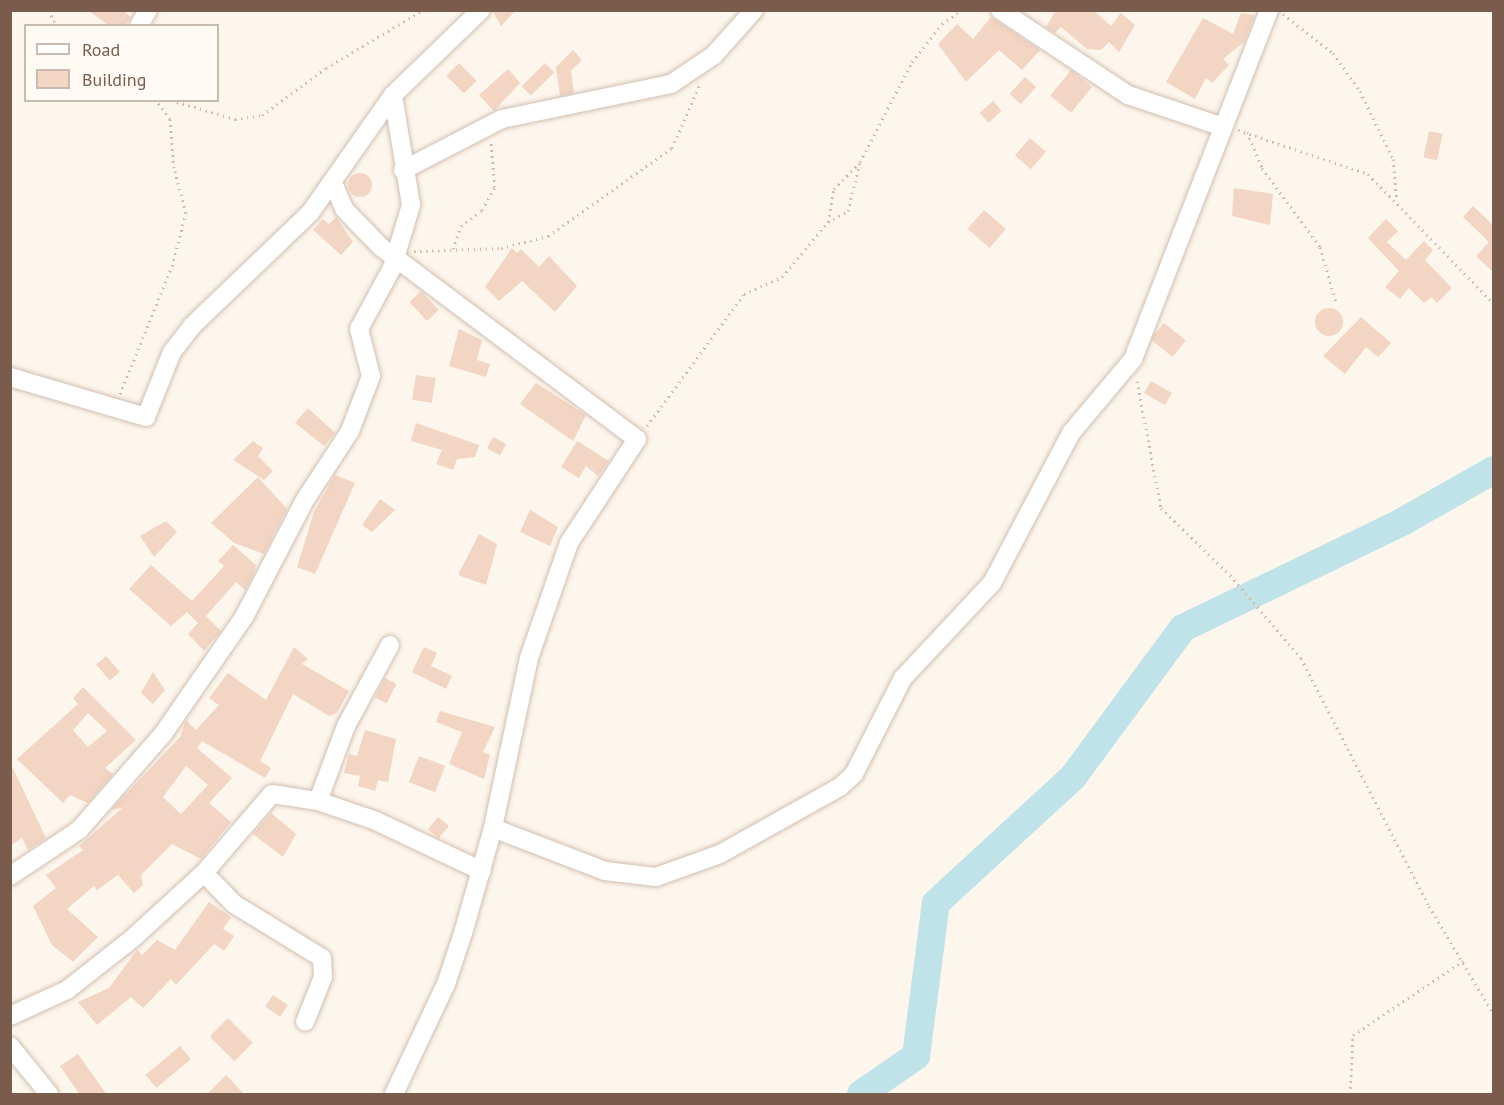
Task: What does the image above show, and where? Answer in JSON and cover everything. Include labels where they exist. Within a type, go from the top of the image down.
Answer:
[{"type":"street","points":[[139,24],[148,10]]},
{"type":"street","points":[[10,377],[146,417],[172,352],[192,326],[334,185],[393,95],[481,10]]},
{"type":"street","points":[[403,170],[483,128],[522,113],[654,91],[703,65],[754,10]]},
{"type":"street","points":[[1000,10],[1128,95],[1223,127]]},
{"type":"street","points":[[493,828],[605,871],[656,877],[720,854],[840,787],[865,759],[903,678],[992,583],[1071,433],[1133,359],[1269,10]]},
{"type":"street","points":[[10,876],[79,830],[163,735],[244,617],[367,395],[371,376],[359,330],[397,256],[411,205],[403,170],[402,127],[393,95]]},
{"type":"street","points":[[334,185],[355,222],[637,439],[569,543],[530,658],[482,871],[446,984],[394,1095]]},
{"type":"street","points":[[318,801],[346,726],[390,645]]},
{"type":"street","points":[[10,1016],[85,978],[204,873],[261,801],[272,794],[318,801],[406,832],[482,871]]},
{"type":"street","points":[[204,873],[240,909],[322,957],[323,977],[305,1022]]},
{"type":"street","points":[[10,1046],[50,1095]]},
{"type":"path","points":[[48,10],[56,24]]},
{"type":"path","points":[[178,102],[235,119],[262,115],[326,68],[423,10]]},
{"type":"path","points":[[637,439],[735,304],[752,289],[782,277],[828,222],[850,205],[860,162],[924,44],[961,10]]},
{"type":"path","points":[[1277,10],[1333,53],[1360,91],[1392,159],[1396,199]]},
{"type":"path","points":[[397,256],[453,249],[501,248],[548,236],[665,154],[677,143],[698,101],[703,65]]},
{"type":"path","points":[[115,408],[172,266],[186,213],[174,168],[172,128],[157,102]]},
{"type":"path","points":[[1223,127],[1247,132],[1352,164],[1396,199],[1494,304]]},
{"type":"path","points":[[453,249],[461,226],[482,210],[495,187],[496,156],[483,128]]},
{"type":"path","points":[[1247,132],[1262,168],[1320,247],[1336,303]]},
{"type":"path","points":[[828,222],[834,189],[860,162]]},
{"type":"path","points":[[1133,359],[1161,508],[1230,575],[1301,658],[1494,1015]]},
{"type":"path","points":[[1350,1095],[1353,1035],[1463,961]]},
{"type":"building","points":[[88,10],[122,10],[131,17],[126,24],[106,24]]},
{"type":"building","points":[[492,10],[516,10],[501,26]]},
{"type":"building","points":[[1056,10],[1093,10],[1111,26],[1121,13],[1135,25],[1119,52],[1109,42],[1101,50],[1087,49],[1061,27],[1055,33],[1046,27]]},
{"type":"building","points":[[1241,13],[1255,15],[1244,42],[1223,59],[1229,65],[1212,83],[1206,78],[1195,99],[1166,82],[1203,18],[1233,34]]},
{"type":"building","points":[[991,17],[1040,50],[1022,70],[999,50],[966,82],[938,44],[957,24],[973,39]]},
{"type":"building","points":[[573,50],[582,60],[571,71],[574,93],[560,96],[556,67]]},
{"type":"building","points":[[459,63],[477,81],[464,93],[446,76]]},
{"type":"building","points":[[545,63],[554,72],[531,96],[522,86]]},
{"type":"building","points":[[508,69],[520,83],[494,111],[479,95]]},
{"type":"building","points":[[1071,70],[1092,87],[1071,113],[1050,96]]},
{"type":"building","points":[[1025,77],[1036,87],[1021,104],[1010,94]]},
{"type":"building","points":[[993,101],[1002,111],[988,123],[980,113]]},
{"type":"building","points":[[1429,131],[1443,134],[1437,160],[1423,157]]},
{"type":"building","points":[[1030,138],[1046,152],[1031,169],[1015,155]]},
{"type":"building","points":[[360,173],[365,174],[371,180],[371,190],[365,196],[360,197],[355,196],[349,190],[348,185],[349,180],[355,174]]},
{"type":"building","points":[[1234,188],[1273,194],[1270,225],[1232,216]]},
{"type":"building","points":[[1473,206],[1494,226],[1494,273],[1476,256],[1489,242],[1463,217]]},
{"type":"building","points":[[984,210],[1006,229],[989,248],[968,229]]},
{"type":"building","points":[[336,217],[353,242],[341,255],[313,230],[323,219],[329,224]]},
{"type":"building","points":[[1386,219],[1398,231],[1387,242],[1406,260],[1424,241],[1433,250],[1425,260],[1452,288],[1437,303],[1431,297],[1424,303],[1409,288],[1400,299],[1385,287],[1399,271],[1368,238]]},
{"type":"building","points":[[512,248],[517,253],[521,249],[539,267],[549,256],[577,286],[555,312],[522,281],[499,301],[485,287]]},
{"type":"building","points":[[421,291],[439,310],[427,321],[409,302]]},
{"type":"building","points":[[1329,308],[1339,312],[1343,322],[1339,332],[1329,336],[1319,332],[1315,322],[1319,312]]},
{"type":"building","points":[[1361,317],[1391,343],[1378,357],[1366,347],[1345,374],[1323,356]]},
{"type":"building","points":[[1164,323],[1186,341],[1173,357],[1151,339]]},
{"type":"building","points":[[459,329],[482,340],[477,360],[490,364],[486,377],[449,366]]},
{"type":"building","points":[[416,375],[436,378],[432,403],[412,400]]},
{"type":"building","points":[[1151,381],[1172,393],[1165,405],[1144,393]]},
{"type":"building","points":[[536,383],[586,415],[573,441],[520,404]]},
{"type":"building","points":[[308,408],[335,433],[324,446],[295,423]]},
{"type":"building","points":[[416,423],[479,445],[475,457],[457,459],[453,470],[436,464],[442,450],[411,441]]},
{"type":"building","points":[[493,437],[506,444],[500,456],[487,448]]},
{"type":"building","points":[[253,441],[263,448],[258,456],[273,471],[264,480],[233,460]]},
{"type":"building","points":[[577,441],[609,461],[598,476],[586,466],[579,478],[561,467]]},
{"type":"building","points":[[335,475],[355,483],[315,574],[297,567],[314,512]]},
{"type":"building","points":[[258,477],[287,509],[264,554],[234,543],[211,523]]},
{"type":"building","points":[[380,499],[395,510],[372,532],[362,525]]},
{"type":"building","points":[[530,510],[558,527],[550,546],[520,532]]},
{"type":"building","points":[[166,521],[177,532],[154,557],[140,536]]},
{"type":"building","points":[[479,534],[497,544],[486,585],[458,575]]},
{"type":"building","points":[[233,545],[256,565],[254,573],[245,590],[236,582],[206,616],[221,631],[204,651],[188,634],[198,623],[187,612],[171,626],[129,589],[151,565],[192,601],[224,566],[218,561]]},
{"type":"building","points":[[294,647],[308,659],[302,664],[349,691],[337,713],[329,716],[293,694],[260,761],[271,768],[265,778],[202,741],[197,748],[232,778],[209,803],[231,822],[201,859],[172,844],[141,875],[143,885],[134,893],[118,875],[97,890],[94,886],[67,909],[98,937],[73,962],[52,945],[33,906],[56,888],[46,875],[83,850],[79,846],[122,808],[111,810],[180,737],[186,720],[196,730],[219,705],[209,698],[228,673],[266,700]],"holes":[[[186,766],[208,785],[181,814],[163,797]]]},
{"type":"building","points":[[424,647],[437,653],[431,666],[452,676],[446,689],[412,672]]},
{"type":"building","points":[[106,656],[120,672],[110,680],[96,665]]},
{"type":"building","points":[[153,672],[165,690],[153,704],[141,693]]},
{"type":"building","points":[[385,678],[397,684],[387,704],[375,698]]},
{"type":"building","points":[[83,687],[136,740],[105,768],[113,774],[88,803],[70,795],[63,803],[17,759],[78,704],[73,698]],"holes":[[[88,713],[107,731],[88,747],[73,730]]]},
{"type":"building","points":[[440,711],[495,727],[483,752],[490,755],[484,779],[449,764],[462,732],[436,722]]},
{"type":"building","points":[[365,730],[396,739],[388,782],[378,780],[375,791],[358,786],[360,776],[344,773],[349,754],[357,756]]},
{"type":"building","points":[[419,756],[445,766],[435,792],[409,782]]},
{"type":"building","points":[[10,762],[46,838],[28,850],[22,838],[10,846]]},
{"type":"building","points":[[271,813],[296,834],[283,857],[253,834]]},
{"type":"building","points":[[438,817],[449,826],[439,838],[428,829]]},
{"type":"building","points":[[209,902],[231,917],[223,929],[234,936],[224,951],[214,944],[176,985],[171,979],[143,1008],[131,997],[97,1025],[78,1002],[109,988],[137,950],[142,955],[157,940],[175,950]]},
{"type":"building","points":[[273,995],[288,1005],[280,1017],[265,1007]]},
{"type":"building","points":[[228,1018],[253,1043],[234,1061],[210,1036]]},
{"type":"building","points":[[180,1046],[191,1059],[156,1088],[146,1075]]},
{"type":"building","points":[[78,1054],[107,1095],[80,1095],[60,1066]]},
{"type":"building","points":[[226,1075],[245,1095],[206,1095]]},
{"type":"waterway","points":[[861,1094],[916,1056],[936,903],[1073,777],[1183,628],[1402,522],[1494,470]]}]
